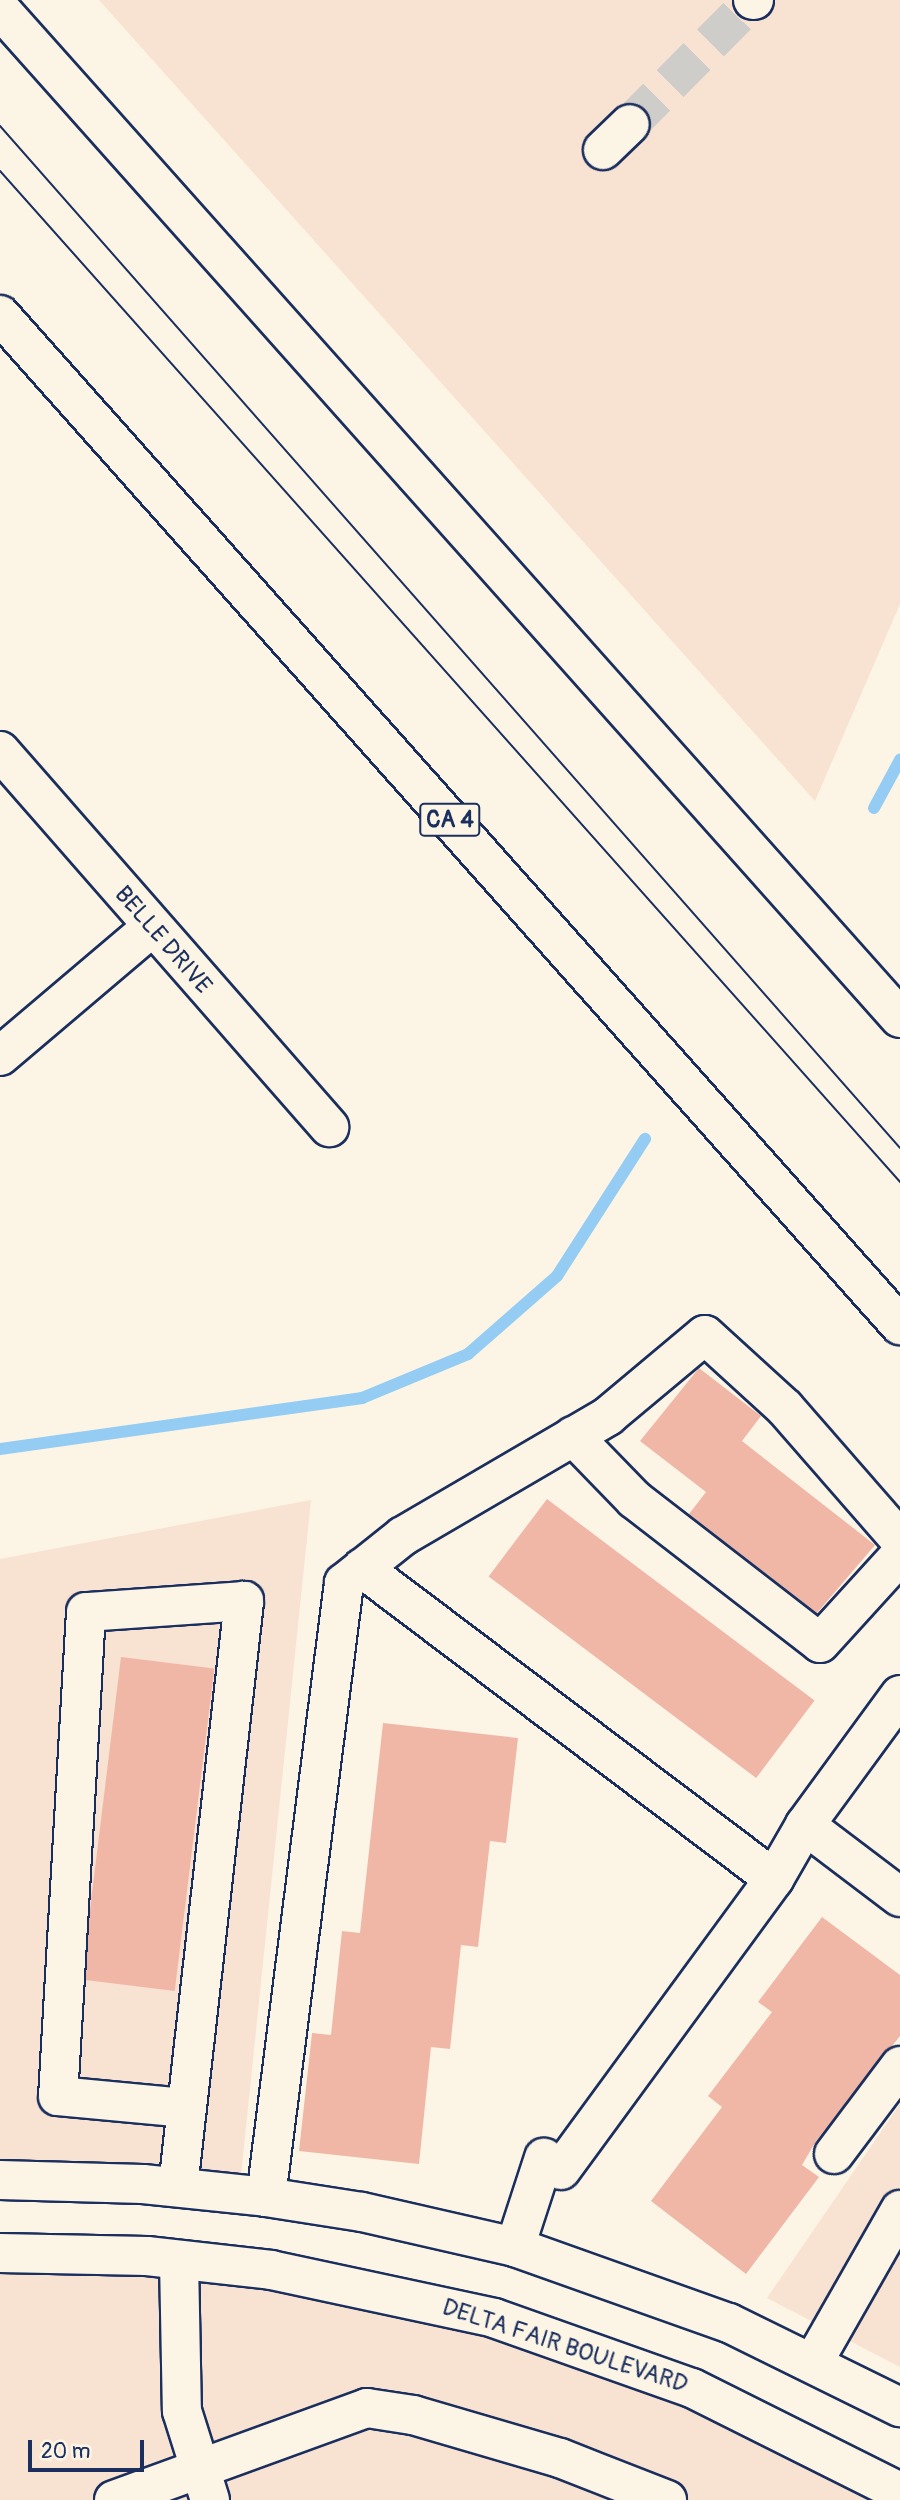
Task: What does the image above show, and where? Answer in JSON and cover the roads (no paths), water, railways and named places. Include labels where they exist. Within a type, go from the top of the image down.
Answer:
[{"type":"main road","points":[[0,9],[900,1018]]},
{"type":"main road","name":"CA 4","points":[[0,315],[900,1325]]},
{"type":"main road","name":"BELLE DRIVE","points":[[0,751],[328,1127]]},
{"type":"main road","points":[[0,1056],[152,927]]},
{"type":"main road","points":[[266,2197],[344,1583],[403,1536],[608,1416],[705,1335],[785,1408],[900,1540]]},
{"type":"main road","points":[[573,1436],[634,1499],[820,1643],[900,1555]]},
{"type":"main road","points":[[362,1568],[774,1880]]},
{"type":"main road","points":[[178,2187],[244,1601],[86,1612],[58,2096],[186,2108]]},
{"type":"main road","points":[[515,2247],[552,2164],[774,1880],[805,1825],[900,1695]]},
{"type":"main road","points":[[805,1825],[900,1897]]},
{"type":"main road","points":[[834,2154],[900,2066]]},
{"type":"main road","points":[[0,2180],[178,2187],[266,2197],[362,2212],[515,2247],[678,2302],[814,2361],[900,2407]]},
{"type":"main road","points":[[814,2361],[889,2249],[900,2210]]},
{"type":"main road","name":"DELTA FAIR BOULEVARD","points":[[0,2253],[179,2260],[335,2281],[507,2322],[692,2388],[900,2492]]},
{"type":"main road","points":[[179,2260],[181,2411],[204,2483]]},
{"type":"main road","points":[[114,2500],[204,2483],[367,2408],[413,2415],[560,2458],[667,2500]]},
{"type":"waterway","points":[[874,808],[900,760]]},
{"type":"waterway","points":[[0,1449],[362,1398],[468,1354],[557,1276],[645,1139]]},
{"type":"tunnel","points":[[630,124],[753,0]]},
{"type":"tram line","points":[[0,126],[900,1148]]},
{"type":"tram line","points":[[0,171],[900,1182]]}]
